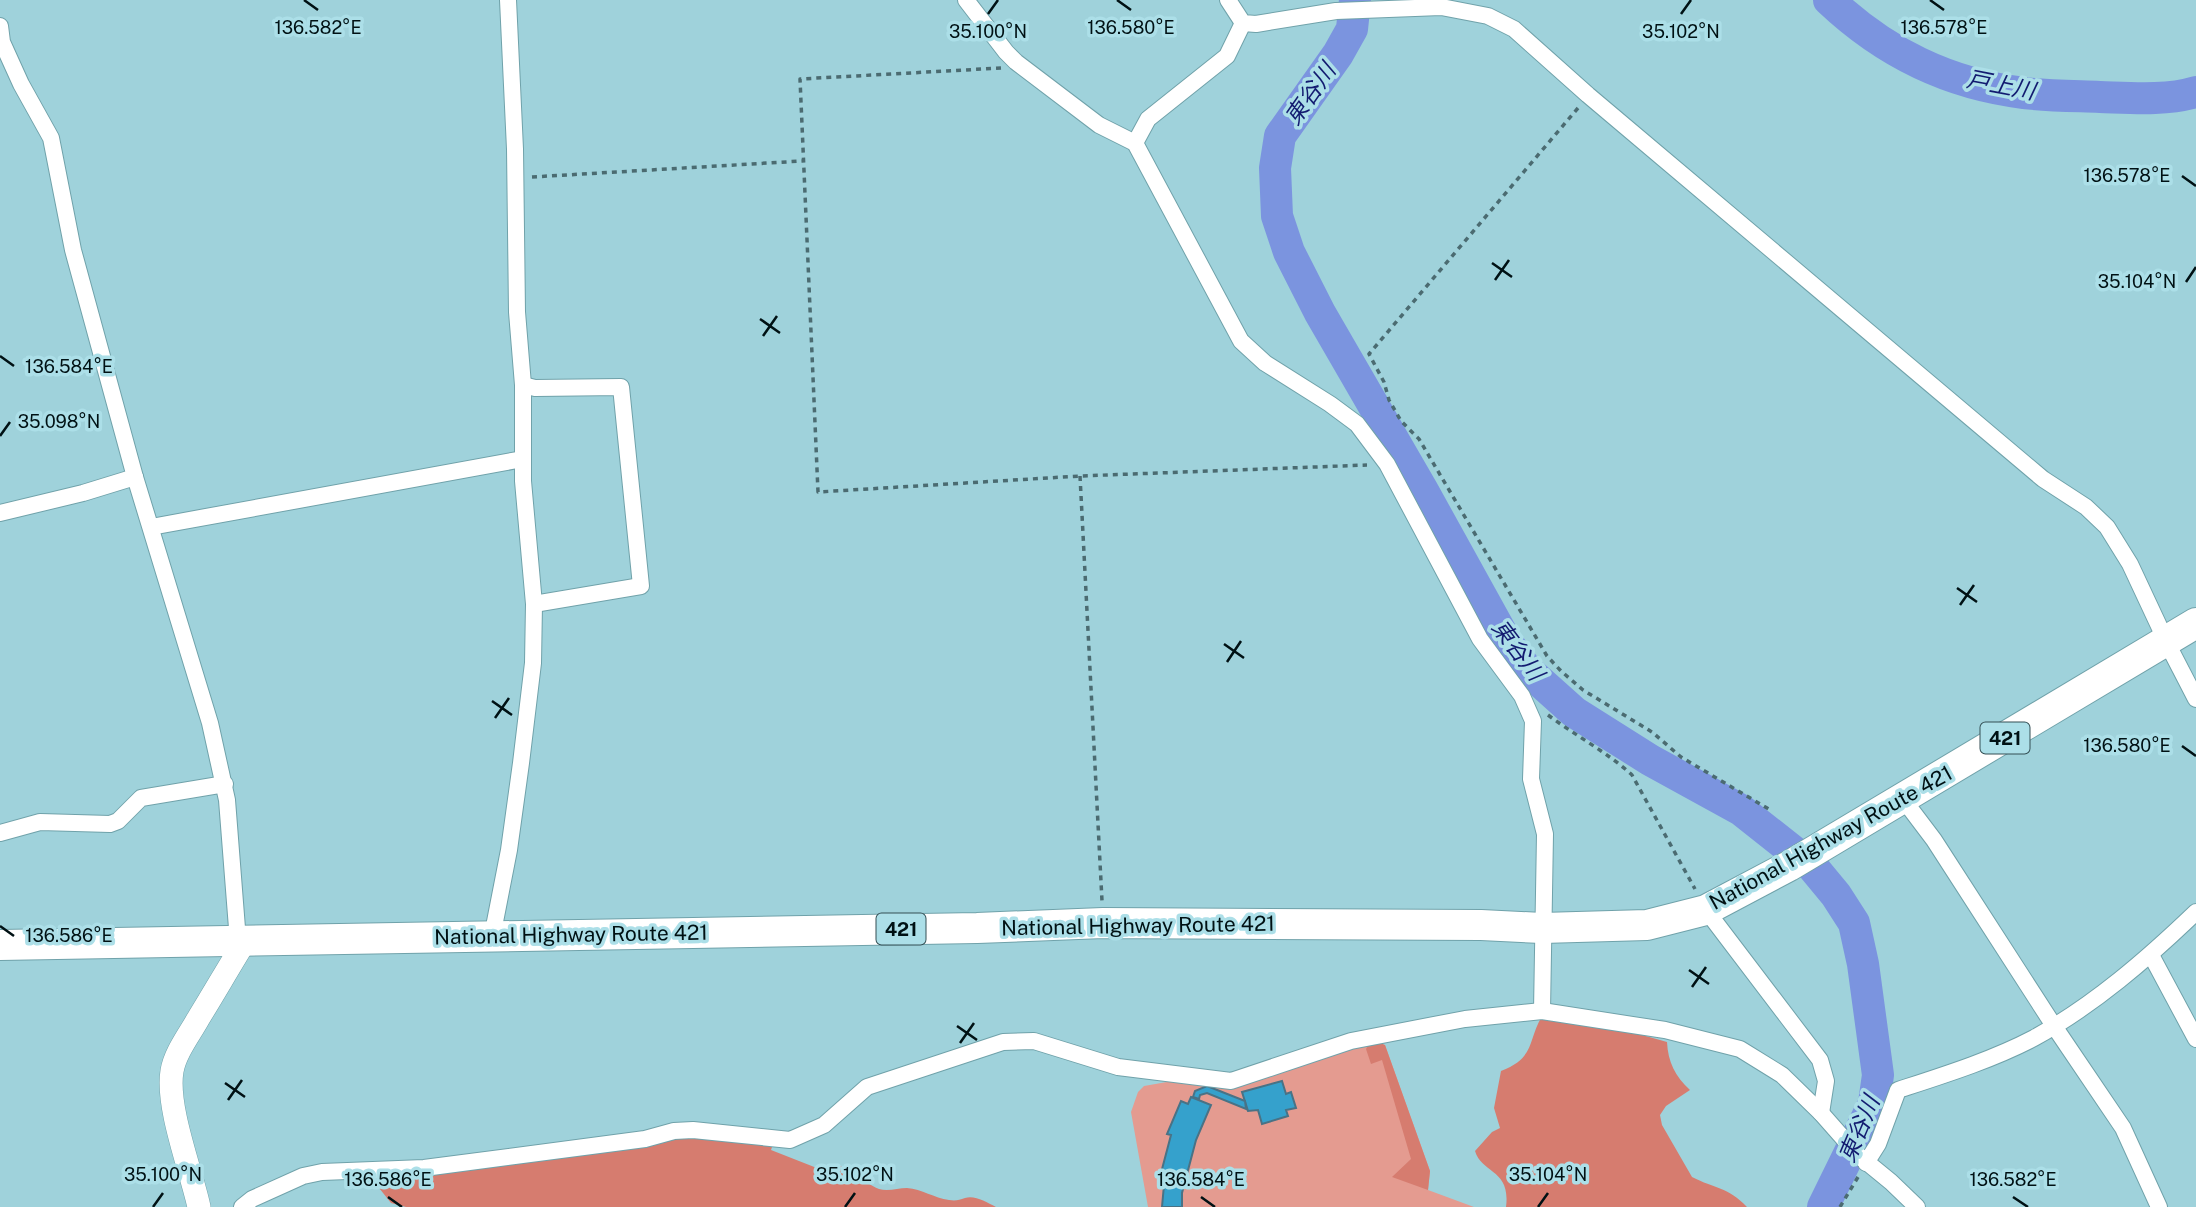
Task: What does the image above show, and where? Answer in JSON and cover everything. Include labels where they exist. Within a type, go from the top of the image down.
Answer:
[{"type":"highway","name":"National Highway Route 421","points":[[0,945],[963,928],[1103,923],[1480,925],[1542,928],[1647,925],[1706,909],[1801,859],[2196,623]]},
{"type":"street","points":[[492,937],[509,850],[533,663],[534,604],[523,459],[523,385],[517,312],[508,0]]},
{"type":"street","points":[[966,0],[1016,62],[1099,125],[1135,143],[1241,341],[1265,363],[1331,404],[1357,424],[1387,464],[1480,639],[1522,696],[1533,722],[1531,779],[1545,834],[1542,1011]]},
{"type":"street","points":[[1228,0],[1242,23]]},
{"type":"street","points":[[1242,23],[1256,24],[1336,11],[1441,7],[1488,16],[1514,29],[1588,95],[2043,479],[2086,507],[2107,527],[2130,564],[2196,699]]},
{"type":"street","points":[[1135,143],[1148,119],[1227,56],[1242,23]]},
{"type":"street","points":[[1,37],[21,84],[51,138],[73,250],[135,477],[210,723],[225,784],[242,941],[175,1060],[172,1072],[171,1089],[177,1120],[199,1207]]},
{"type":"street","points":[[523,385],[535,388],[621,387],[641,586],[534,604]]},
{"type":"street","points":[[151,527],[523,459]]},
{"type":"street","points":[[0,513],[135,477]]},
{"type":"street","points":[[0,832],[40,822],[110,824],[118,821],[141,797],[225,784]]},
{"type":"street","points":[[1903,799],[1934,840],[2123,1128],[2159,1207]]},
{"type":"street","points":[[1706,909],[1820,1060],[1826,1082],[1822,1113]]},
{"type":"street","points":[[1862,1159],[1878,1144],[1898,1090],[1955,1071],[2031,1039],[2054,1026],[2151,955],[2196,912]]},
{"type":"street","points":[[2151,955],[2196,1040]]},
{"type":"street","points":[[242,1207],[252,1199],[303,1176],[322,1172],[424,1168],[645,1139],[674,1131],[693,1130],[790,1140],[824,1125],[867,1087],[1003,1042],[1034,1041],[1118,1067],[1230,1081],[1351,1041],[1465,1019],[1542,1011],[1665,1031],[1740,1049],[1782,1074],[1822,1113],[1843,1141],[1917,1207]]},
{"type":"path","points":[[1016,62],[1007,68],[800,79],[818,492],[1080,476],[1352,465]]},
{"type":"path","points":[[1588,95],[1369,354],[1401,421],[1419,439],[1547,656],[1583,690],[1652,732],[1681,757],[1772,811]]},
{"type":"path","points":[[515,178],[802,161]]},
{"type":"path","points":[[1080,476],[1103,923]]},
{"type":"path","points":[[1522,696],[1574,735],[1619,762],[1632,775],[1706,909]]},
{"type":"path","points":[[1840,1207],[1862,1159]]},
{"type":"shaded area","points":[[1542,1016],[1610,1026],[1667,1042],[1673,1068],[1690,1090],[1666,1106],[1660,1115],[1662,1125],[1692,1177],[1727,1191],[1747,1207],[1506,1207],[1504,1185],[1475,1151],[1492,1132],[1500,1128],[1494,1108],[1501,1071],[1512,1066],[1525,1054]]},
{"type":"shaded area","points":[[1368,1041],[1385,1045],[1430,1171],[1428,1190],[1474,1207],[1148,1207],[1131,1112],[1138,1092],[1144,1086],[1184,1079],[1207,1081]]},
{"type":"shaded area","points":[[1371,1041],[1385,1045],[1430,1171],[1428,1190],[1392,1177],[1411,1159],[1382,1060],[1371,1064],[1366,1049]]},
{"type":"shaded area","points":[[673,1135],[773,1144],[771,1150],[827,1172],[833,1171],[837,1165],[843,1167],[879,1189],[912,1189],[951,1200],[973,1197],[996,1207],[406,1207],[391,1203],[368,1174]]},
{"type":"building","points":[[1282,1081],[1286,1094],[1291,1092],[1296,1108],[1286,1110],[1288,1116],[1262,1124],[1258,1110],[1248,1111],[1242,1092]]},
{"type":"building","points":[[1207,1086],[1245,1101],[1246,1109],[1207,1093],[1200,1095],[1199,1099],[1193,1097],[1195,1091]]},
{"type":"building","points":[[1191,1097],[1211,1105],[1196,1140],[1182,1193],[1182,1207],[1162,1207],[1165,1174],[1161,1173],[1171,1135],[1167,1134],[1181,1101],[1188,1104]]},
{"type":"waterway","name":"東谷川","points":[[1355,0],[1352,29],[1338,54],[1280,136],[1275,168],[1277,216],[1289,252],[1320,313],[1506,641],[1527,670],[1574,712],[1650,760],[1741,810],[1812,866],[1836,895],[1854,923],[1863,964],[1878,1075],[1874,1103],[1823,1207]]},
{"type":"waterway","name":"戸上川","points":[[1829,0],[1872,36],[1919,63],[1944,74],[1996,89],[2062,96],[2148,98],[2173,97],[2196,92]]}]
